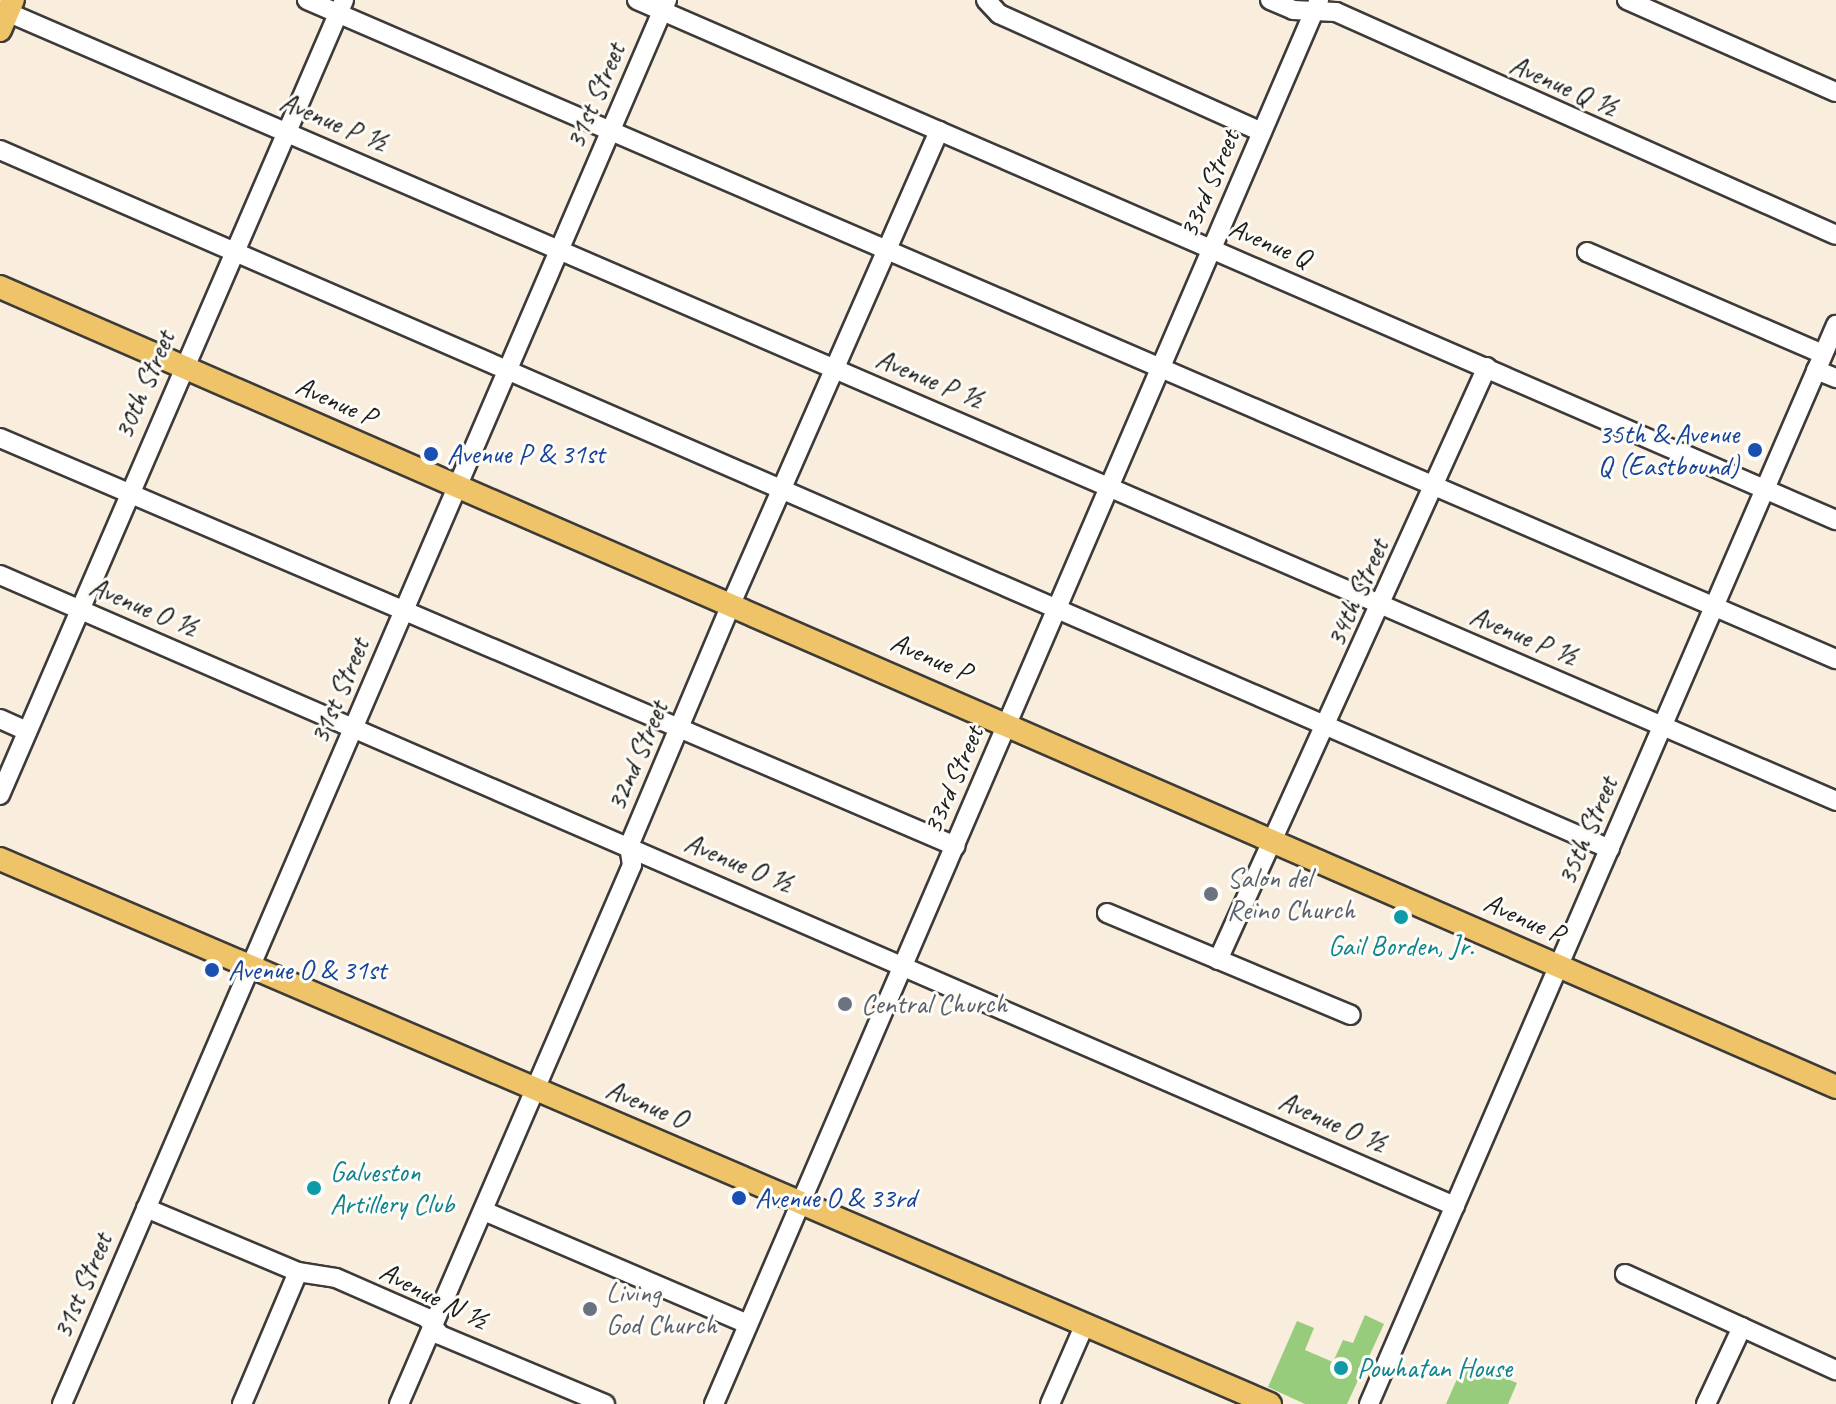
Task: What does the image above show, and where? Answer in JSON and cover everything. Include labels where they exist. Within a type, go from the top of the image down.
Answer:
[{"type":"main road","name":"Avenue P","points":[[0,287],[457,488],[1008,722],[1836,1087]]},
{"type":"main road","name":"Avenue O","points":[[0,859],[1270,1404]]},
{"type":"street","points":[[307,0],[341,7],[611,131],[1836,659]]},
{"type":"street","name":"Avenue Q","points":[[637,0],[665,6],[939,131],[1836,520]]},
{"type":"street","points":[[986,0],[999,14],[1262,132]]},
{"type":"street","name":"Avenue Q ½","points":[[1270,0],[1317,6],[1336,12],[1465,67],[1474,77],[1836,235]]},
{"type":"street","points":[[1627,0],[1836,92]]},
{"type":"street","name":"31st Street","points":[[62,1404],[665,6]]},
{"type":"street","name":"33rd Street","points":[[714,1404],[1317,6]]},
{"type":"street","name":"30th Street","points":[[0,795],[128,490],[341,7]]},
{"type":"street","name":"Avenue P ½","points":[[5,13],[560,249],[1836,801]]},
{"type":"street","name":"32nd Street","points":[[399,1404],[632,865],[629,846],[731,604],[939,131]]},
{"type":"street","points":[[0,150],[1059,606],[1610,849]]},
{"type":"street","points":[[1587,252],[1820,362],[1836,378]]},
{"type":"street","name":"35th Street","points":[[1369,1404],[1836,325]]},
{"type":"street","name":"34th Street","points":[[1218,960],[1259,867],[1277,841],[1487,367]]},
{"type":"street","points":[[0,438],[406,608],[955,846]]},
{"type":"street","name":"Avenue O ½","points":[[0,575],[1455,1206]]},
{"type":"street","points":[[0,719],[27,731]]},
{"type":"street","points":[[1107,913],[1351,1015]]},
{"type":"street","name":"Avenue N ½","points":[[146,1208],[298,1272],[336,1278],[423,1316],[440,1335],[605,1404]]},
{"type":"street","points":[[484,1211],[748,1324]]},
{"type":"street","points":[[242,1404],[298,1272]]},
{"type":"street","points":[[1625,1274],[1836,1370]]},
{"type":"street","points":[[1050,1404],[1084,1326]]},
{"type":"street","points":[[1706,1404],[1742,1327]]},
{"type":"green space","points":[[1365,1315],[1384,1324],[1347,1404],[1305,1404],[1268,1387],[1297,1321],[1314,1328],[1305,1350],[1333,1362],[1343,1340],[1353,1343]]},
{"type":"green space","points":[[1465,1361],[1517,1383],[1508,1404],[1446,1404]]},
{"type":"place","name":"35th & Avenue Q (Eastbound)","points":[[1755,450]]},
{"type":"place","name":"Avenue P & 31st","points":[[431,454]]},
{"type":"place","name":"Salon del Reino Church","points":[[1211,894]]},
{"type":"place","name":"Gail Borden, Jr.","points":[[1401,917]]},
{"type":"place","name":"Avenue O & 31st","points":[[212,970]]},
{"type":"place","name":"Central Church","points":[[845,1004]]},
{"type":"place","name":"Galveston Artillery Club","points":[[314,1188]]},
{"type":"place","name":"Avenue O & 33rd","points":[[739,1198]]},
{"type":"place","name":"Living God Church","points":[[590,1309]]},
{"type":"place","name":"Powhatan House","points":[[1341,1368]]}]
